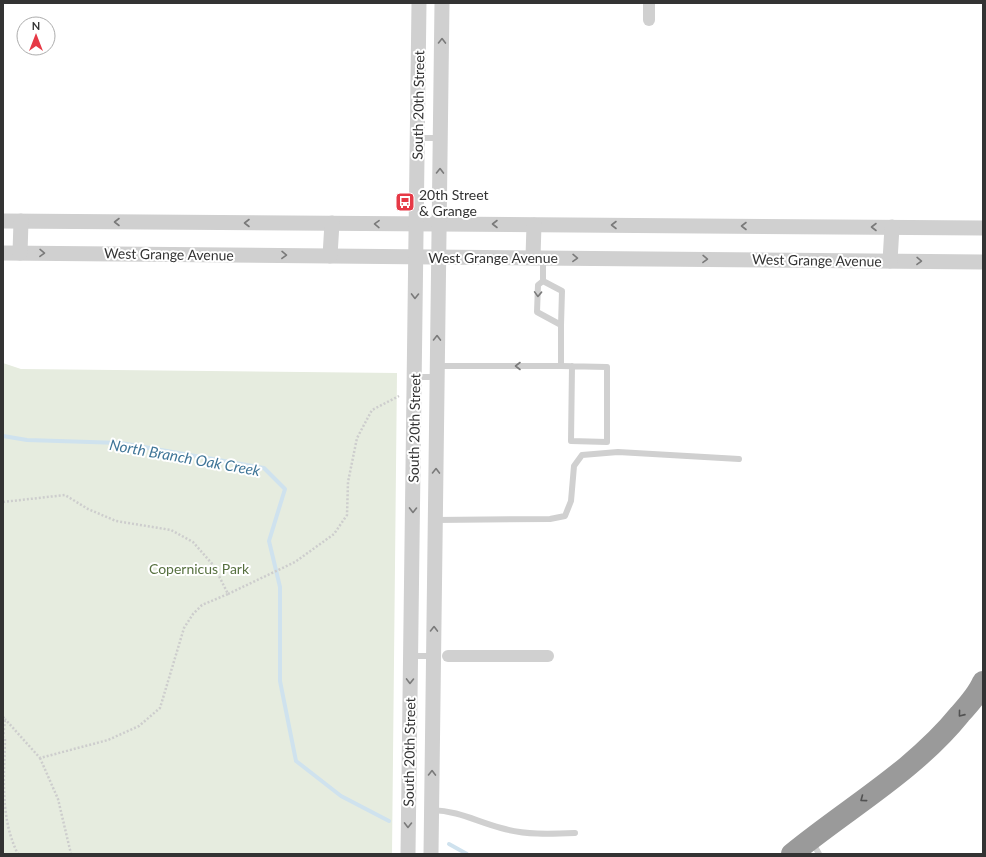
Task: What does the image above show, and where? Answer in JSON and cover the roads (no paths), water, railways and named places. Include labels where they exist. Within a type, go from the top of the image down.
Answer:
[{"type":"highway","points":[[792,854],[815,846],[912,763],[947,730],[978,692],[983,682]]},
{"type":"street","name":"South 20th Street","points":[[408,854],[419,3]]},
{"type":"street","name":"South 20th Street","points":[[431,854],[432,810],[441,656],[435,520],[442,3]]},
{"type":"street","points":[[649,3],[649,20]]},
{"type":"street","points":[[3,221],[983,228]]},
{"type":"street","points":[[20,253],[21,221]]},
{"type":"street","points":[[330,256],[332,223]]},
{"type":"street","points":[[534,225],[538,257]]},
{"type":"street","points":[[890,261],[892,227]]},
{"type":"street","name":"West Grange Avenue","points":[[3,252],[983,262]]},
{"type":"street","points":[[441,656],[548,656]]},
{"type":"lane","points":[[417,138],[440,138]]},
{"type":"lane","points":[[538,257],[543,282]]},
{"type":"lane","points":[[543,282],[538,285],[537,312],[561,325]]},
{"type":"lane","points":[[543,282],[562,291],[561,366]]},
{"type":"lane","points":[[414,377],[437,372],[561,366],[572,366],[607,367],[607,442],[571,441],[572,366]]},
{"type":"lane","points":[[435,520],[550,520],[565,516],[571,501],[574,466],[582,455],[618,452],[739,459]]},
{"type":"lane","points":[[411,656],[441,656]]},
{"type":"lane","points":[[432,810],[457,812],[500,828],[517,832],[532,834],[575,833]]},
{"type":"waterway","name":"North Branch Oak Creek","points":[[3,436],[27,440],[121,443],[264,468],[285,489],[269,541],[280,587],[280,681],[296,761],[341,796],[389,821]]},
{"type":"waterway","name":"North Branch Oak Creek","points":[[449,844],[467,854]]},
{"type":"place","name":"20th Street & Grange","points":[[405,202]]},
{"type":"park label","name":"Copernicus Park","points":[[199,568]]}]
